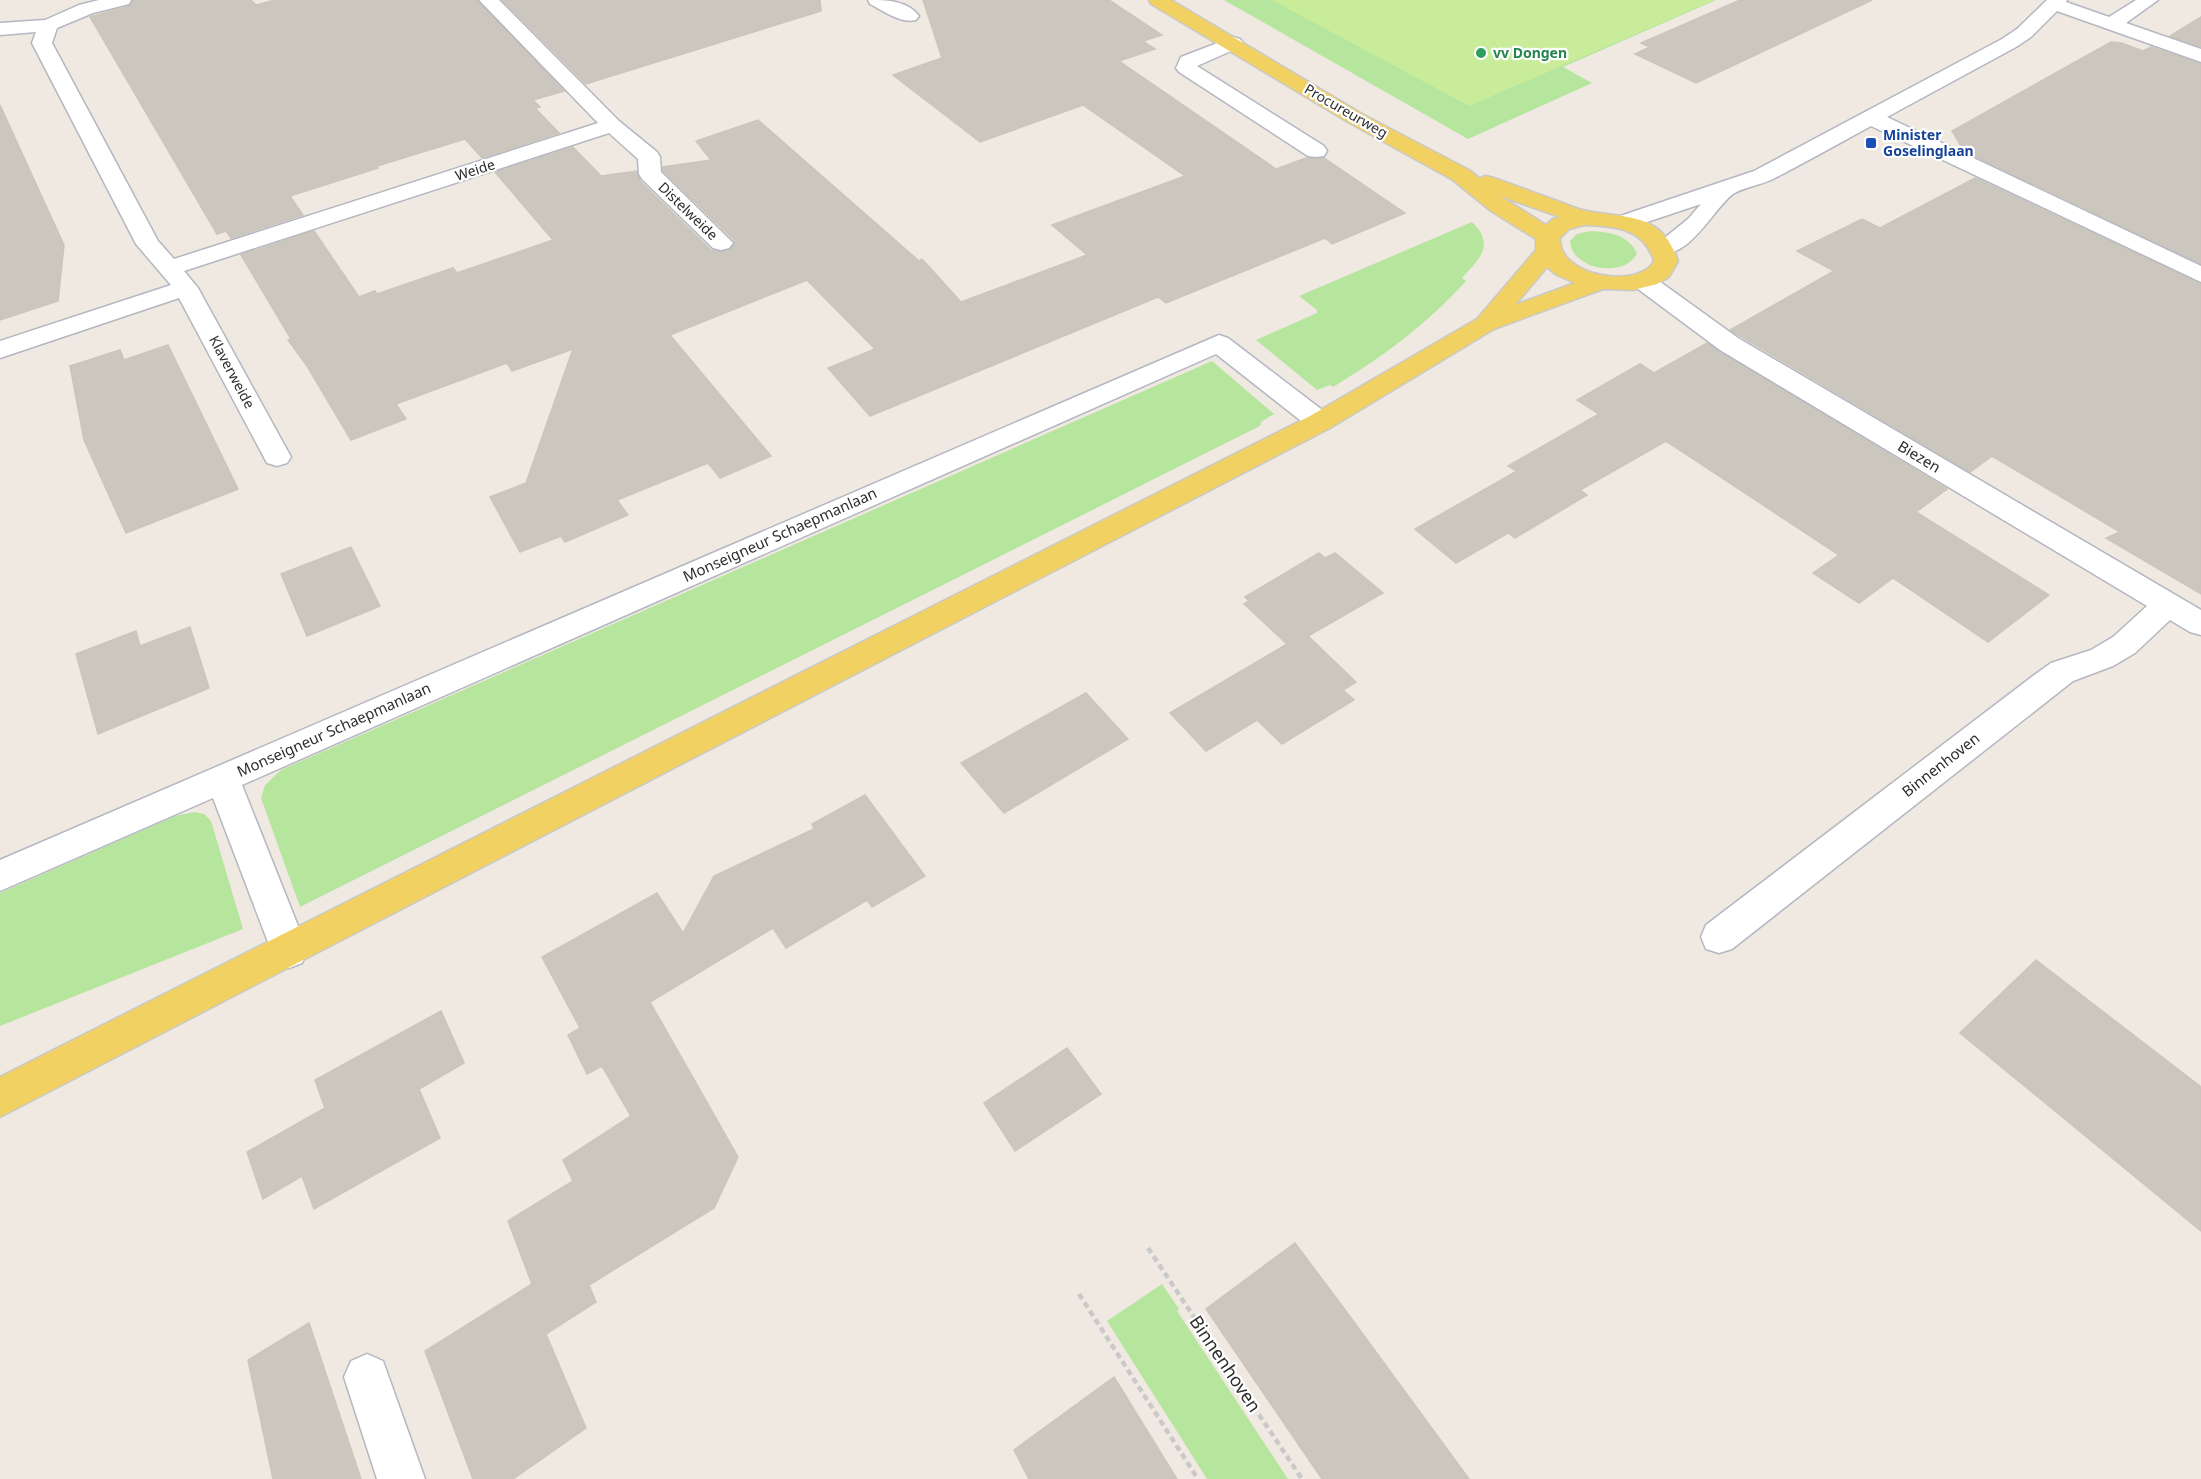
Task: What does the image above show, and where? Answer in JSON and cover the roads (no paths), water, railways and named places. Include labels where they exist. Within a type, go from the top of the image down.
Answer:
[{"type":"main road","name":"Procureurweg","points":[[1158,0],[1355,118],[1461,175],[1548,243],[1559,264],[1568,270],[1600,282]]},
{"type":"main road","name":"Procureurweg","points":[[1461,175],[1521,193],[1584,218]]},
{"type":"main road","points":[[0,1098],[1320,422],[1485,324],[1600,282],[1623,284],[1643,281],[1659,273],[1666,261],[1664,248],[1648,233],[1626,222],[1605,218],[1584,218],[1561,224],[1485,324]]},
{"type":"street","points":[[0,29],[48,25],[86,9],[122,0]]},
{"type":"street","points":[[488,0],[612,125]]},
{"type":"street","points":[[877,0],[909,16]]},
{"type":"street","points":[[2112,23],[2149,0]]},
{"type":"street","points":[[1626,222],[1666,206],[1725,190],[1762,176],[2009,44],[2056,2],[2201,56]]},
{"type":"street","points":[[0,350],[186,288],[148,244],[42,43],[48,25]]},
{"type":"street","points":[[1233,43],[1188,61],[1186,68],[1316,151]]},
{"type":"street","points":[[1869,117],[2201,275]]},
{"type":"street","name":"Distelweide","points":[[612,125],[649,157],[650,174],[721,243]]},
{"type":"street","name":"Weide","points":[[170,268],[612,125]]},
{"type":"street","points":[[1664,248],[1696,224],[1725,190]]},
{"type":"street","name":"Biezen","points":[[1643,281],[1729,344],[2201,624]]},
{"type":"street","name":"Klaverweide","points":[[186,288],[277,456]]},
{"type":"street","name":"Monseigneur Schaepmanlaan","points":[[0,876],[1220,343],[1320,422]]},
{"type":"street","name":"Binnenhoven","points":[[1719,937],[2044,685],[2062,672],[2102,658],[2124,645],[2168,604]]},
{"type":"street","name":"Monseigneur Schaepmanlaan","points":[[223,779],[289,951]]},
{"type":"street","points":[[367,1377],[401,1479]]},
{"type":"place","name":"vv Dongen","points":[[1481,53]]},
{"type":"place","name":"Minister Goselinglaan","points":[[1871,143]]}]
